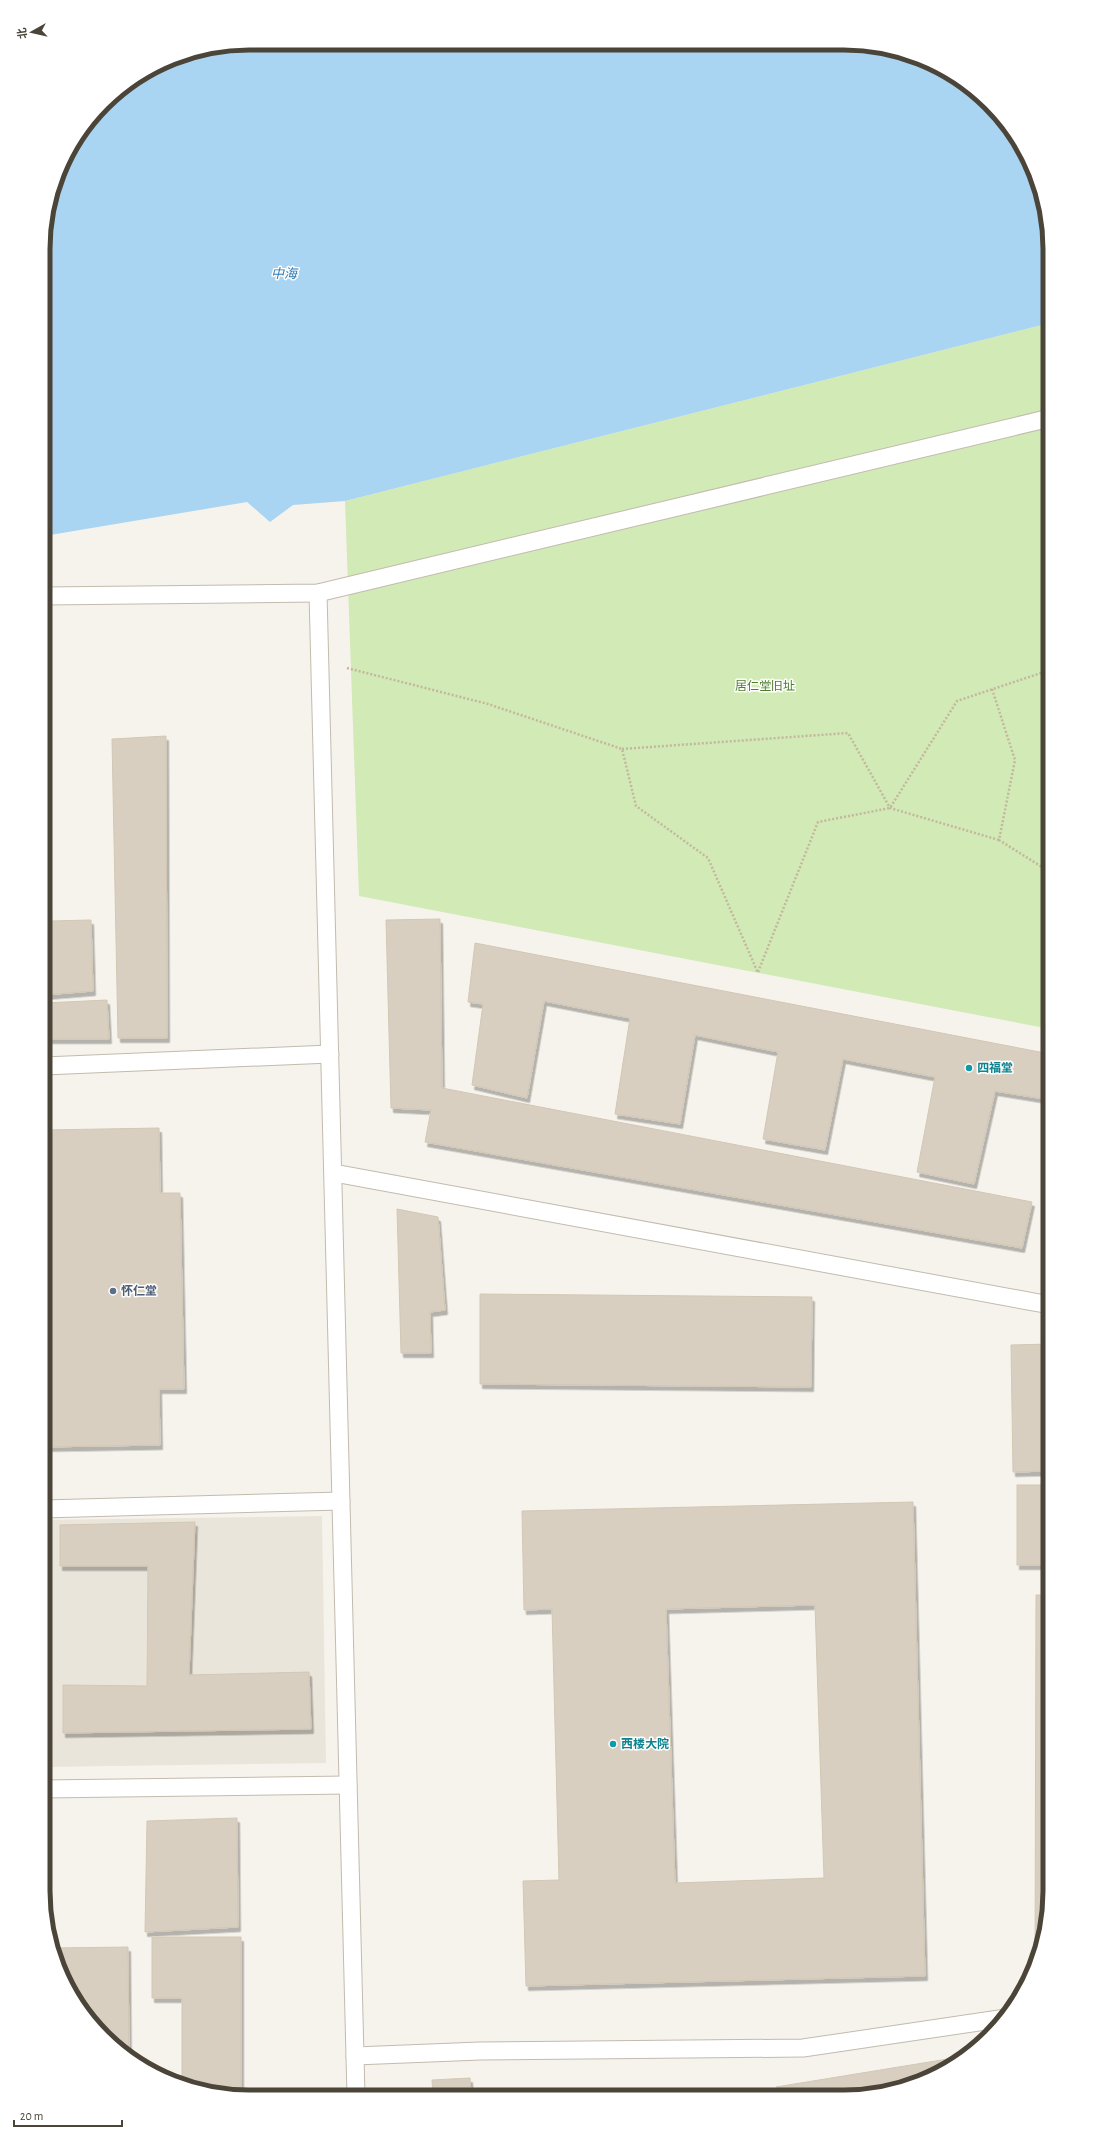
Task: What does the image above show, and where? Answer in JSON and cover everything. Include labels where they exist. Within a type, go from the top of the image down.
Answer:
[{"type":"lane","points":[[50,596],[318,593],[1043,420]]},
{"type":"lane","points":[[318,593],[334,1174],[356,2090]]},
{"type":"lane","points":[[50,1066],[330,1054]]},
{"type":"lane","points":[[334,1174],[1043,1304]]},
{"type":"lane","points":[[50,1509],[341,1500]]},
{"type":"lane","points":[[50,1788],[348,1785]]},
{"type":"lane","points":[[355,2056],[480,2051],[803,2048],[996,2019]]},
{"type":"path","points":[[320,661],[488,704],[622,748],[848,733],[890,808]]},
{"type":"path","points":[[890,808],[957,701],[1043,672]]},
{"type":"path","points":[[992,689],[1014,760],[999,840]]},
{"type":"path","points":[[622,748],[636,806],[708,858],[758,973],[818,822],[890,808],[999,840],[1043,868]]},
{"type":"shaded area","points":[[322,1516],[326,1763],[50,1767],[50,1520]]},
{"type":"green space","name":"居仁堂旧址","points":[[1043,325],[1043,1028],[359,896],[345,501]]},
{"type":"water","name":"中海","points":[[236,50],[857,50],[896,57],[920,65],[955,83],[975,99],[994,118],[1010,138],[1023,161],[1036,197],[1043,236],[1043,325],[345,501],[293,505],[270,522],[247,502],[50,535],[50,236],[57,197],[70,161],[83,138],[99,118],[118,99],[138,83],[161,70],[197,57]]},
{"type":"building","points":[[166,736],[167,1038],[118,1038],[112,739]]},
{"type":"building","points":[[440,919],[442,1088],[1032,1202],[1022,1248],[425,1142],[431,1110],[391,1108],[386,920]]},
{"type":"building","points":[[91,920],[93,991],[50,995],[50,921]]},
{"type":"building","name":"四福堂","points":[[475,943],[1043,1053],[1043,1099],[995,1091],[974,1184],[917,1172],[935,1077],[843,1059],[825,1150],[763,1139],[778,1052],[695,1035],[680,1124],[615,1114],[630,1018],[544,1001],[527,1098],[472,1085],[483,1004],[468,1002]]},
{"type":"building","points":[[107,1000],[109,1039],[50,1039],[50,1003]]},
{"type":"building","name":"怀仁堂","points":[[159,1128],[160,1193],[180,1193],[184,1389],[159,1389],[160,1445],[50,1447],[50,1130]]},
{"type":"building","points":[[397,1209],[438,1217],[445,1310],[430,1312],[431,1353],[401,1353]]},
{"type":"building","points":[[480,1294],[812,1297],[811,1387],[480,1384]]},
{"type":"building","points":[[1043,1344],[1043,1471],[1013,1472],[1011,1345]]},
{"type":"building","points":[[1017,1485],[1043,1485],[1043,1565],[1017,1565]]},
{"type":"building","name":"西楼大院","points":[[913,1502],[925,1976],[526,1986],[523,1881],[559,1880],[552,1609],[524,1610],[522,1511]],"holes":[[[815,1605],[824,1878],[675,1883],[666,1609]]]},
{"type":"building","points":[[195,1522],[189,1675],[309,1672],[311,1729],[63,1733],[63,1685],[147,1686],[148,1566],[60,1566],[60,1525]]},
{"type":"building","points":[[1036,1595],[1043,1595],[1043,1904],[1035,1946]]},
{"type":"building","points":[[237,1818],[238,1927],[145,1932],[147,1821]]},
{"type":"building","points":[[152,1937],[241,1937],[241,2090],[210,2086],[182,2078],[182,1998],[152,1998]]},
{"type":"building","points":[[128,1947],[129,2050],[108,2032],[83,2002],[70,1979],[59,1948]]},
{"type":"building","points":[[953,2058],[920,2075],[883,2086],[857,2090],[777,2090],[776,2087]]},
{"type":"building","points":[[470,2078],[471,2090],[433,2090],[432,2080]]},
{"type":"place","name":"四福堂","points":[[969,1068]]},
{"type":"place","name":"怀仁堂","points":[[113,1291]]},
{"type":"place","name":"西楼大院","points":[[613,1744]]}]
